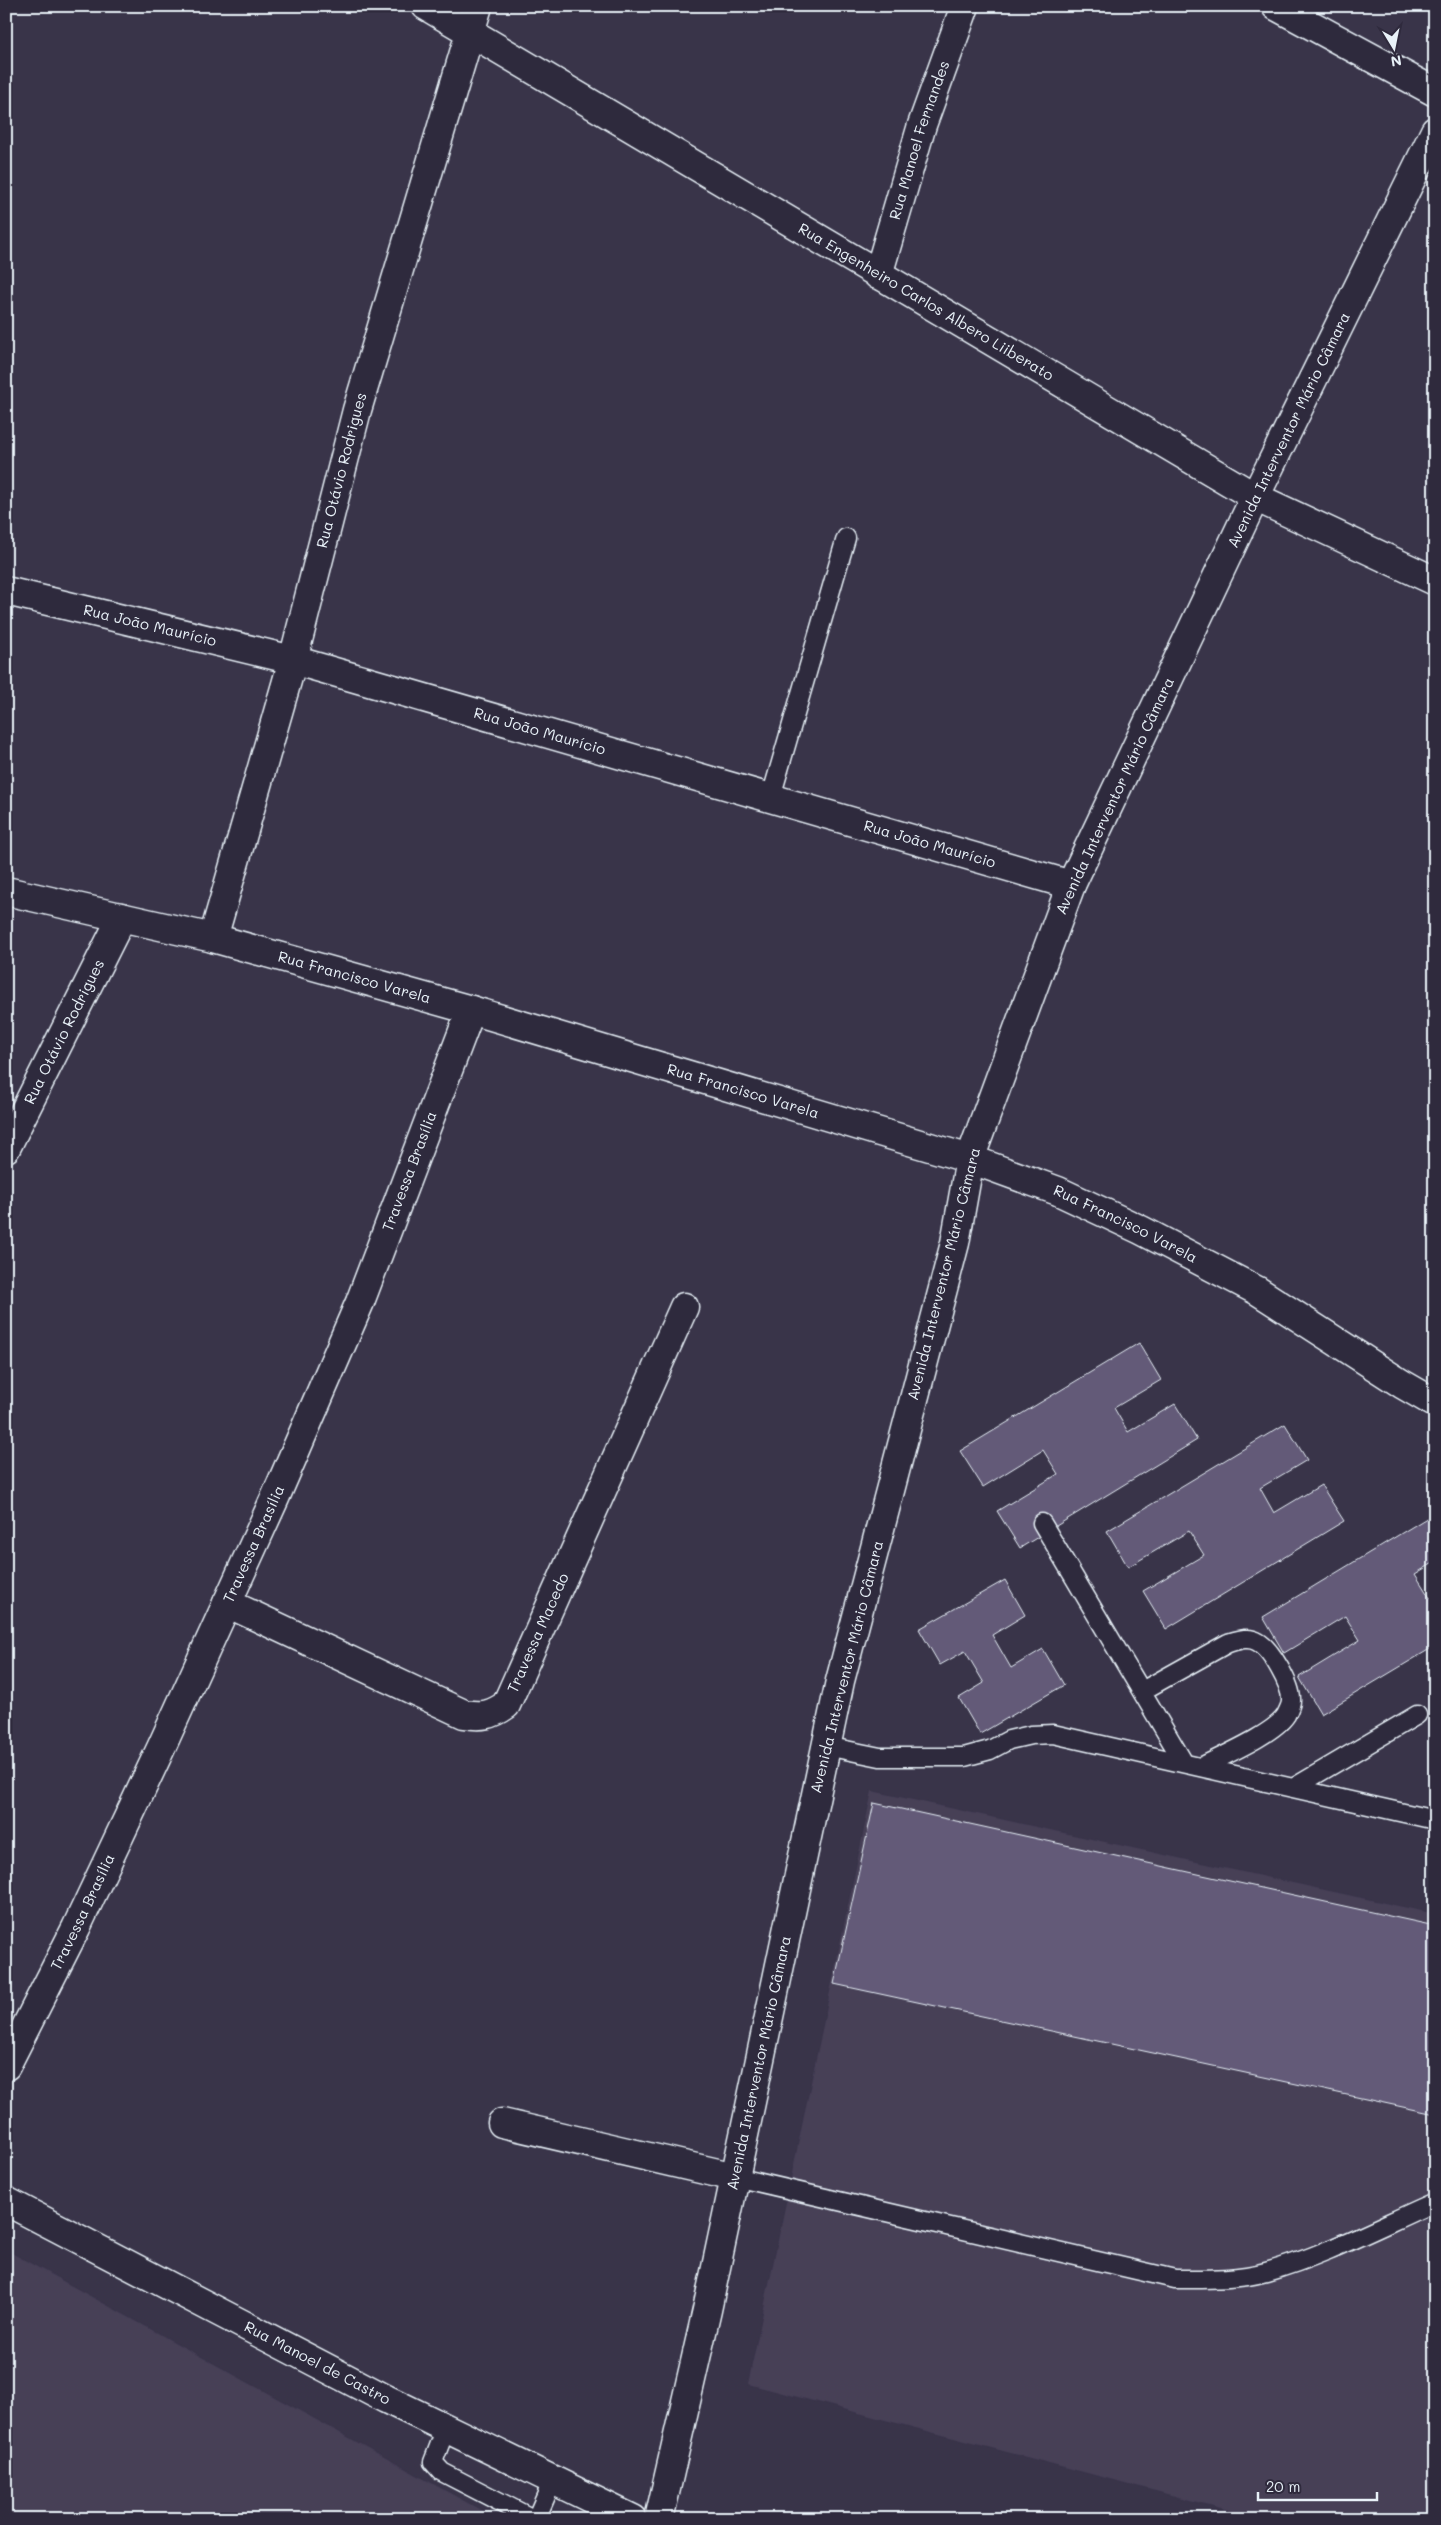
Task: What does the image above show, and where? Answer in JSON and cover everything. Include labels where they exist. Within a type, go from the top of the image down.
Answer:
[{"type":"street","name":"Rua Engenheiro Carlos Albero Liiberato","points":[[426,6],[473,19],[878,275],[1255,497],[1435,581]]},
{"type":"street","name":"Rua Manoel Fernandes","points":[[878,275],[922,124],[965,6]]},
{"type":"street","points":[[1276,6],[1435,92]]},
{"type":"street","name":"Rua Otávio Rodrigues","points":[[213,938],[293,660],[357,410],[473,19]]},
{"type":"street","name":"Avenida Interventor Mário Câmara","points":[[659,2519],[735,2177],[840,1681],[955,1243],[970,1160],[1071,885],[1255,497],[1435,132]]},
{"type":"street","name":"Rua João Maurício","points":[[6,591],[293,660],[1071,885]]},
{"type":"street","name":"Rua Francisco Varela","points":[[6,891],[213,938],[471,1010],[970,1160],[1058,1191],[1141,1230],[1258,1290],[1402,1384],[1435,1402]]},
{"type":"street","name":"Rua Otávio Rodrigues","points":[[6,1148],[122,917]]},
{"type":"street","name":"Travessa Brasília","points":[[6,2066],[76,1928],[227,1604],[360,1302],[471,1010]]},
{"type":"street","name":"Travessa Macedo","points":[[227,1604],[464,1714],[480,1717],[494,1714],[506,1705],[684,1307]]},
{"type":"street","points":[[502,2123],[735,2177]]},
{"type":"street","name":"Rua Manoel de Castro","points":[[6,2201],[386,2399],[633,2519]]},
{"type":"lane","points":[[771,797],[846,538]]},
{"type":"lane","points":[[1042,1523],[1142,1692],[1193,1765]]},
{"type":"lane","points":[[1142,1692],[1228,1643],[1242,1638],[1257,1640],[1267,1649],[1290,1687],[1292,1702],[1285,1715],[1274,1727],[1193,1765]]},
{"type":"lane","points":[[1294,1788],[1417,1715]]},
{"type":"lane","points":[[826,1746],[880,1757],[964,1757],[990,1750],[1009,1740],[1031,1735],[1053,1734],[1435,1820]]},
{"type":"lane","points":[[735,2177],[1175,2279],[1220,2279],[1265,2272],[1314,2255],[1435,2202]]},
{"type":"lane","points":[[446,2428],[433,2462],[442,2472],[534,2519],[553,2480]]},
{"type":"shaded area","points":[[872,1791],[1435,1914],[1435,2519],[1262,2519],[748,2384]]},
{"type":"shaded area","points":[[6,2250],[497,2519],[6,2519]]},
{"type":"building","points":[[1139,1343],[1161,1380],[1114,1408],[1128,1432],[1175,1404],[1197,1440],[1020,1548],[997,1511],[1058,1474],[1043,1450],[983,1487],[960,1451]]},
{"type":"building","points":[[1285,1424],[1307,1460],[1260,1488],[1274,1513],[1321,1485],[1344,1521],[1166,1629],[1143,1591],[1204,1555],[1189,1531],[1128,1567],[1107,1531]]},
{"type":"building","points":[[1435,1513],[1435,1562],[1415,1574],[1430,1598],[1435,1595],[1435,1646],[1321,1714],[1299,1677],[1360,1640],[1345,1616],[1284,1653],[1263,1617]]},
{"type":"building","points":[[1005,1580],[1025,1615],[992,1635],[1011,1668],[1043,1649],[1064,1685],[980,1734],[959,1698],[984,1683],[965,1651],[940,1665],[919,1629]]},
{"type":"building","points":[[874,1803],[1435,1926],[1435,2114],[834,1984]]}]
